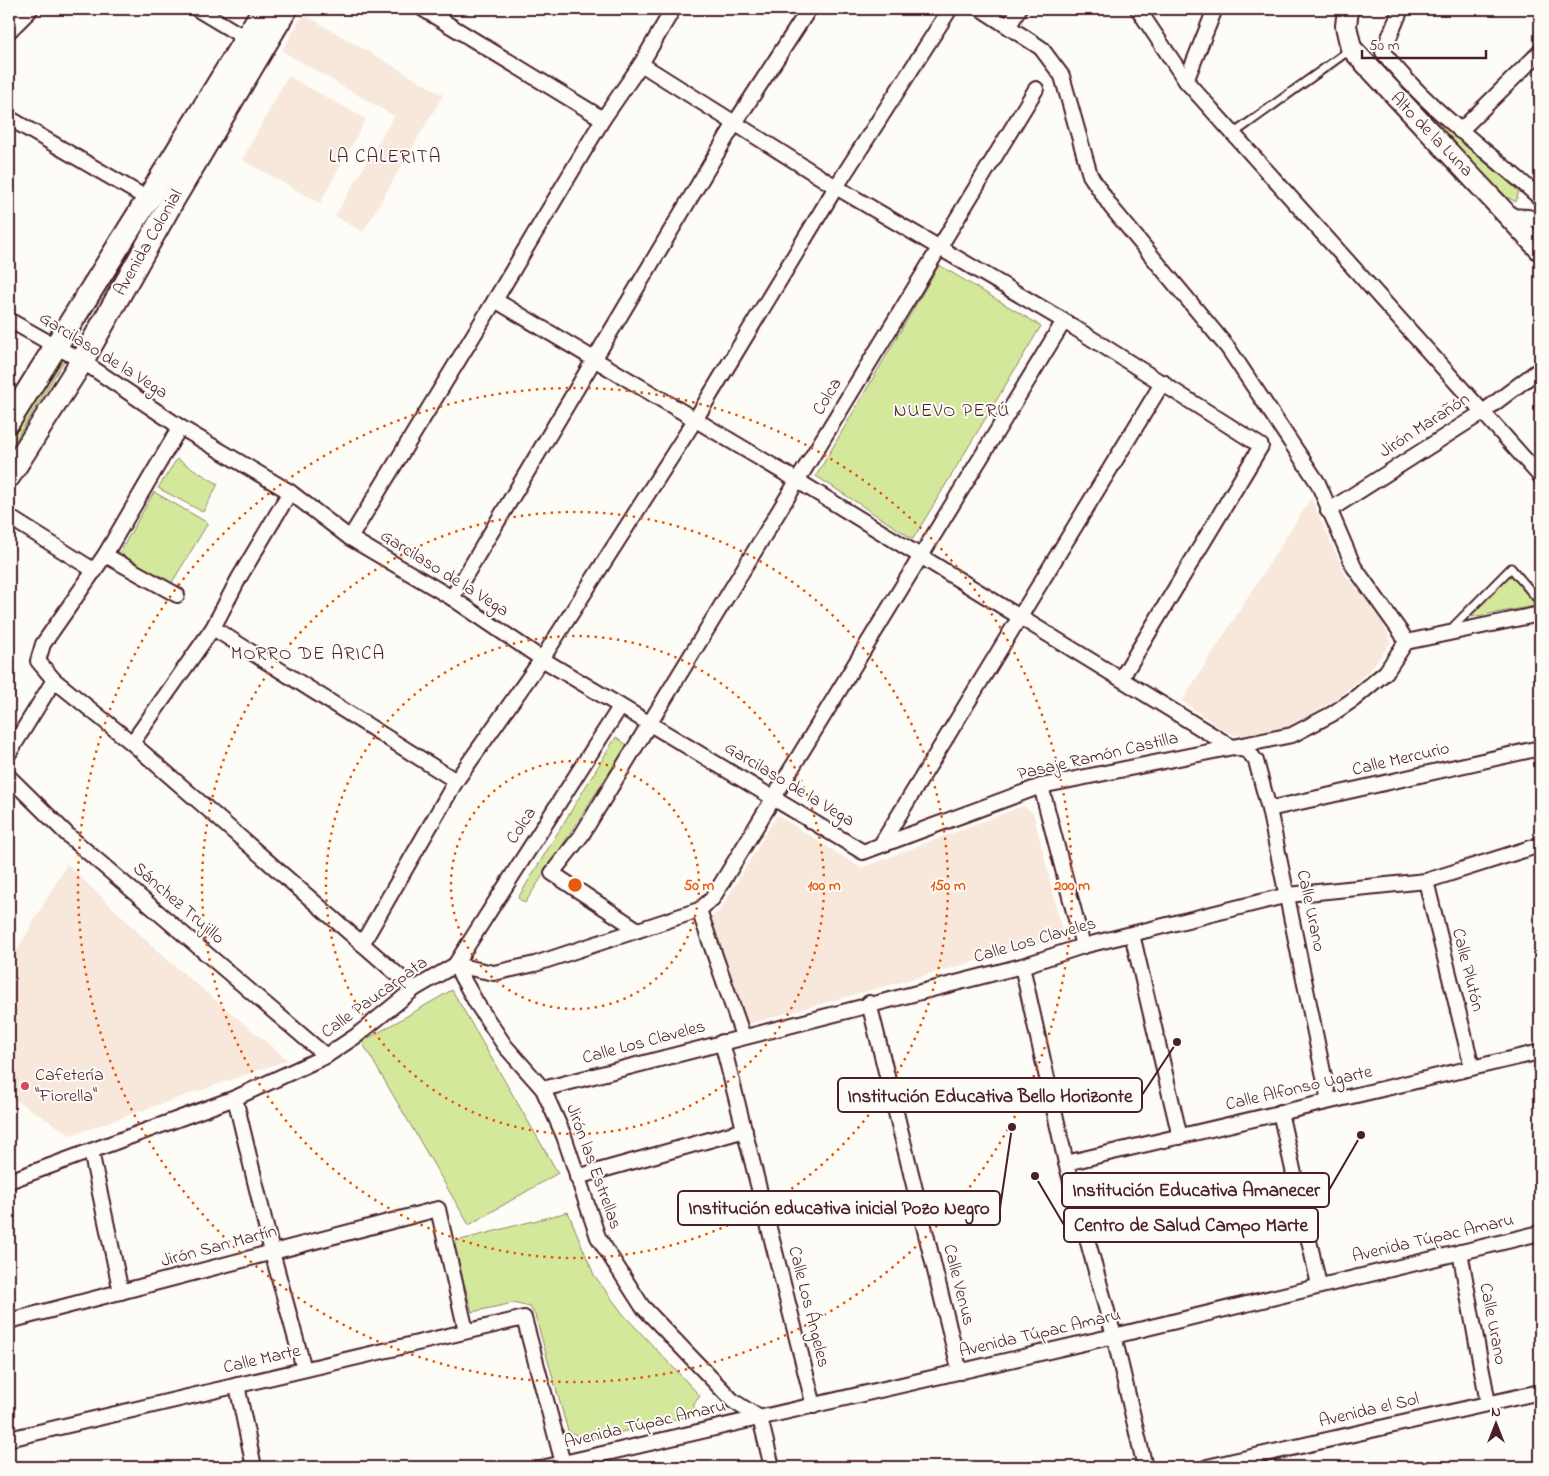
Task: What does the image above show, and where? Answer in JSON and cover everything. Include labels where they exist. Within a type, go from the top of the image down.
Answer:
[{"type":"main road","points":[[9,27],[27,9]]},
{"type":"main road","name":"Avenida Colonial","points":[[9,476],[82,361],[174,198],[254,43],[264,9]]},
{"type":"main road","name":"Avenida Colonial","points":[[9,421],[148,198],[254,43],[286,9]]},
{"type":"main road","points":[[1348,9],[1346,26],[1351,48]]},
{"type":"main road","name":"Alto de la Luna","points":[[1351,48],[1540,250]]},
{"type":"street","points":[[197,9],[254,43]]},
{"type":"street","points":[[423,9],[603,119]]},
{"type":"street","points":[[350,538],[603,119],[641,64],[673,9]]},
{"type":"street","points":[[452,598],[735,123],[809,9]]},
{"type":"street","points":[[362,944],[456,781],[542,659],[695,420],[836,187],[950,9]]},
{"type":"street","points":[[981,9],[1041,48],[1062,76],[1090,175],[1112,207],[1228,348],[1318,483],[1328,511],[1354,567],[1380,600],[1406,642],[1540,614]]},
{"type":"street","points":[[1009,26],[1019,9]]},
{"type":"street","points":[[1138,9],[1186,81],[1540,476]]},
{"type":"street","points":[[1186,81],[1216,9]]},
{"type":"street","points":[[1401,9],[1383,52],[1394,66],[1460,131],[1540,198]]},
{"type":"street","points":[[1460,131],[1540,52]]},
{"type":"street","points":[[641,64],[836,187],[1064,321],[1163,382],[1261,446],[1121,679]]},
{"type":"street","name":"Colca","points":[[638,930],[552,874],[581,836],[1036,89]]},
{"type":"street","points":[[9,118],[148,198],[174,198]]},
{"type":"street","points":[[1509,216],[1528,217],[1540,221]]},
{"type":"street","name":"Calle Urano","points":[[495,300],[920,555],[1230,746],[1248,751],[1256,761],[1269,809],[1329,1101]]},
{"type":"street","name":"Garcilaso de la Vega","points":[[9,320],[56,345],[180,427],[290,492],[350,538],[452,598],[542,659],[864,852]]},
{"type":"street","name":"Calle Paucarpata","points":[[9,1181],[235,1098],[326,1056],[356,1036],[414,989],[455,965],[494,973],[535,964],[699,910],[712,899],[1064,321]]},
{"type":"street","name":"Jirón Marañón","points":[[1328,511],[1483,412],[1540,368]]},
{"type":"street","points":[[882,844],[1163,382]]},
{"type":"street","points":[[180,427],[95,571],[43,644],[38,661],[54,680],[132,743],[414,989]]},
{"type":"street","points":[[132,743],[213,628],[239,578],[290,492]]},
{"type":"street","points":[[9,517],[95,571]]},
{"type":"street","points":[[105,555],[176,595]]},
{"type":"street","points":[[213,628],[456,781]]},
{"type":"street","name":"Pasaje Ramón Castilla","points":[[864,852],[1041,786],[1230,746],[1292,735],[1332,714],[1354,699],[1386,672],[1406,642]]},
{"type":"street","points":[[9,753],[54,680]]},
{"type":"street","name":"Colca","points":[[455,965],[620,707]]},
{"type":"street","name":"Calle Mercurio","points":[[1269,809],[1540,748]]},
{"type":"street","name":"Sánchez Trujillo","points":[[9,777],[70,837],[326,1056]]},
{"type":"street","points":[[1041,786],[1083,946]]},
{"type":"street","name":"Calle Los Claveles","points":[[543,1089],[868,1003],[1022,966],[1083,946],[1132,934],[1288,896],[1426,881],[1540,845]]},
{"type":"street","name":"Calle Plutón","points":[[1426,881],[1472,1067]]},
{"type":"street","points":[[699,910],[743,1036]]},
{"type":"street","points":[[1132,934],[1180,1137]]},
{"type":"street","name":"Jirón las Estrellas","points":[[455,965],[477,1004],[505,1046],[543,1089],[564,1136],[598,1238],[642,1306],[733,1401],[760,1418]]},
{"type":"street","points":[[1022,966],[1066,1163],[1114,1336],[1144,1467]]},
{"type":"street","name":"Calle Venus","points":[[868,1003],[960,1372]]},
{"type":"street","name":"Calle Los Ángeles","points":[[722,1042],[814,1406]]},
{"type":"street","name":"Calle Alfonso Ugarte","points":[[1066,1163],[1540,1052]]},
{"type":"street","points":[[235,1098],[272,1252],[304,1369]]},
{"type":"street","points":[[1280,1112],[1319,1285]]},
{"type":"street","points":[[577,1177],[745,1130]]},
{"type":"street","points":[[91,1150],[121,1292]]},
{"type":"street","name":"Jirón San Martín","points":[[9,1321],[438,1209],[466,1331]]},
{"type":"street","name":"Avenida Túpac Amaru","points":[[546,1467],[564,1465],[1114,1336],[1540,1233]]},
{"type":"street","name":"Calle Urano","points":[[1460,1252],[1488,1402]]},
{"type":"street","name":"Calle Marte","points":[[9,1439],[524,1318],[564,1465]]},
{"type":"street","points":[[236,1385],[254,1467]]},
{"type":"street","name":"Avenida el Sol","points":[[1207,1467],[1488,1402],[1540,1392]]},
{"type":"street","points":[[760,1418],[772,1467]]},
{"type":"lane","points":[[1233,134],[1351,48]]},
{"type":"lane","points":[[1448,632],[1511,568],[1540,602]]},
{"type":"shaded area","points":[[303,14],[443,95],[363,232],[335,216],[394,116],[282,51]]},
{"type":"shaded area","points":[[288,76],[366,119],[320,203],[242,160]]},
{"type":"shaded area","points":[[1311,498],[1346,576],[1380,614],[1391,642],[1369,671],[1335,700],[1285,729],[1267,734],[1235,735],[1220,728],[1182,701]]},
{"type":"shaded area","points":[[1023,806],[1033,812],[1062,930],[1057,939],[741,1026],[707,922],[721,909],[777,815],[861,868]]},
{"type":"shaded area","points":[[67,864],[166,959],[288,1060],[71,1135],[9,1096],[9,964]]},
{"type":"green space","points":[[1393,71],[1520,186],[1516,202],[1507,197],[1388,76]]},
{"type":"green space","points":[[153,205],[157,207],[77,337],[74,334]]},
{"type":"green space","points":[[939,265],[1041,326],[913,539],[816,476]]},
{"type":"green space","points":[[59,359],[64,361],[9,451],[9,441]]},
{"type":"green space","points":[[177,459],[218,484],[203,512],[158,488]]},
{"type":"green space","points":[[154,492],[208,523],[165,594],[112,566]]},
{"type":"green space","points":[[1508,576],[1513,576],[1536,602],[1535,606],[1471,617],[1469,614]]},
{"type":"green space","points":[[616,737],[627,745],[525,903],[518,898]]},
{"type":"green space","points":[[452,990],[558,1173],[469,1225],[362,1042]]},
{"type":"green space","points":[[568,1212],[594,1275],[623,1314],[700,1396],[694,1404],[694,1415],[587,1440],[568,1431],[535,1315],[530,1307],[513,1303],[472,1312],[453,1242]]},
{"type":"place","name":"Institución Educativa Bello Horizonte","points":[[1177,1042]]},
{"type":"place","name":"Cafetería \"Fiorella\"","points":[[25,1086]]},
{"type":"place","name":"Institución educativa inicial Pozo Negro","points":[[1012,1127]]},
{"type":"place","name":"Institución Educativa Amanecer","points":[[1361,1135]]},
{"type":"place","name":"Centro de Salud Campo Marte","points":[[1035,1176]]},
{"type":"district","name":"LA CALERITA","points":[[385,157]]},
{"type":"district","name":"NUEVO PERÚ","points":[[952,411]]},
{"type":"district","name":"MORRO DE ARICA","points":[[308,654]]}]
